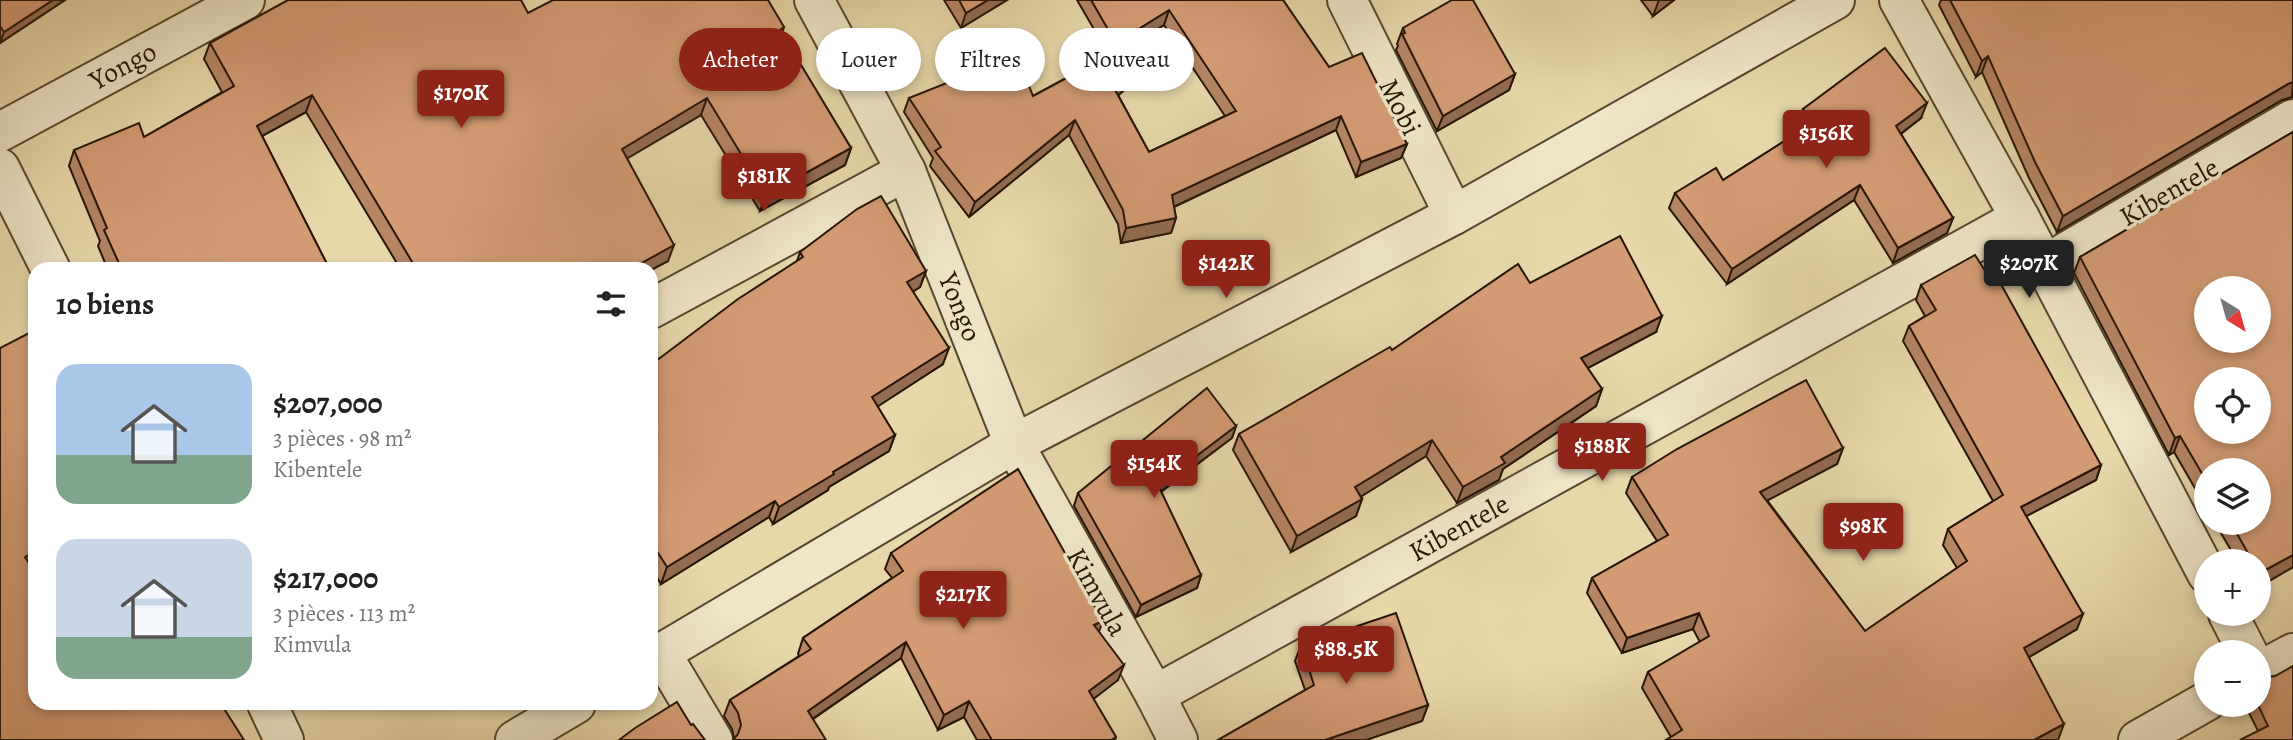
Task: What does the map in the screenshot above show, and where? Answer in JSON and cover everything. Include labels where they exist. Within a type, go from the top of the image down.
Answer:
[{"type":"street","name":"Yongo","points":[[0,132],[245,0]]},
{"type":"street","name":"Yongo","points":[[814,0],[905,171],[1014,444]]},
{"type":"street","name":"Mobi","points":[[1347,0],[1454,215]]},
{"type":"street","points":[[658,655],[1014,444],[1454,215],[1835,0]]},
{"type":"street","points":[[1899,0],[2020,218],[2194,550]]},
{"type":"street","name":"Kibentele","points":[[2044,265],[2293,120]]},
{"type":"street","points":[[0,168],[47,262]]},
{"type":"street","points":[[658,305],[905,171]]},
{"type":"street","name":"Kibentele","points":[[1155,695],[2020,218]]},
{"type":"street","name":"Kimvula","points":[[1014,444],[1178,740]]},
{"type":"street","points":[[2271,665],[2293,653]]},
{"type":"street","points":[[658,659],[713,740]]},
{"type":"street","points":[[2138,740],[2194,708]]},
{"type":"street","points":[[270,710],[284,740]]},
{"type":"street","points":[[515,740],[566,710]]},
{"type":"building","points":[[0,0],[53,0],[4,32],[0,26]]},
{"type":"building","points":[[288,0],[521,0],[528,13],[553,0],[768,0],[783,28],[679,28],[679,91],[802,91],[802,67],[851,148],[766,195],[707,98],[622,149],[674,245],[643,262],[412,262],[312,95],[257,126],[326,262],[118,262],[74,150],[139,123],[144,137],[234,86],[210,43]]},
{"type":"building","points":[[959,0],[988,0],[966,13]]},
{"type":"building","points":[[1091,0],[1283,0],[1329,67],[1362,53],[1407,144],[1361,162],[1341,116],[1172,195],[1176,218],[1126,228],[1123,210],[1075,120],[975,202],[935,151],[941,147],[909,98],[935,88],[935,91],[1031,91],[1033,96],[1059,82],[1059,91],[1116,91],[1149,152],[1236,111],[1194,48],[1194,28],[1181,28],[1169,10],[1140,28],[1107,28]]},
{"type":"building","points":[[1452,0],[1473,0],[1515,74],[1443,116],[1402,34],[1405,33],[1403,28]]},
{"type":"building","points":[[1950,0],[2293,0],[2293,82],[2063,216],[2035,162],[1988,56],[1982,61]]},
{"type":"building","points":[[1885,48],[1927,103],[1896,126],[1953,218],[1898,248],[1860,185],[1732,269],[1675,193],[1716,168],[1723,180],[1813,123],[1803,109]]},
{"type":"building","points":[[2293,132],[2293,555],[2271,567],[2271,549],[2246,549],[2238,535],[2271,535],[2271,458],[2194,460],[2180,436],[2175,438],[2080,257]]},
{"type":"building","points":[[881,196],[926,271],[907,282],[949,348],[872,397],[895,435],[779,507],[775,501],[667,567],[658,553],[658,359],[738,299],[803,257],[800,252],[857,209]]},
{"type":"building","points":[[1620,236],[1662,316],[1581,358],[1602,389],[1501,457],[1505,463],[1463,487],[1432,440],[1355,487],[1362,499],[1297,536],[1239,434],[1390,347],[1392,350],[1518,264],[1530,283]]},
{"type":"building","points":[[1975,255],[1991,280],[1997,277],[2101,465],[2021,507],[2083,614],[2024,648],[2064,724],[2034,740],[1666,740],[1682,730],[1648,672],[1709,636],[1699,613],[1627,638],[1592,578],[1668,535],[1632,477],[1677,449],[1806,380],[1843,448],[1760,492],[1865,631],[1967,561],[1948,529],[2003,495],[1909,326],[1936,310],[1921,285]]},
{"type":"building","points":[[28,334],[28,555],[25,557],[28,562],[28,710],[225,710],[244,740],[0,740],[0,348]]},
{"type":"building","points":[[1207,388],[1236,426],[1158,485],[1201,575],[1141,605],[1078,493]]},
{"type":"building","points":[[1018,469],[1103,621],[1094,625],[1124,665],[1089,691],[1116,737],[1111,740],[992,740],[969,701],[944,715],[906,642],[808,711],[826,740],[733,740],[741,725],[730,700],[811,649],[803,638],[903,571],[891,553]]},
{"type":"building","points":[[1396,613],[1428,705],[1325,740],[1218,740],[1314,685],[1301,645]]},
{"type":"building","points":[[2293,666],[2293,740],[2240,740],[2268,726],[2264,717],[2271,717],[2271,677]]},
{"type":"building","points":[[677,702],[691,725],[693,724],[705,740],[619,740],[635,728]]}]
